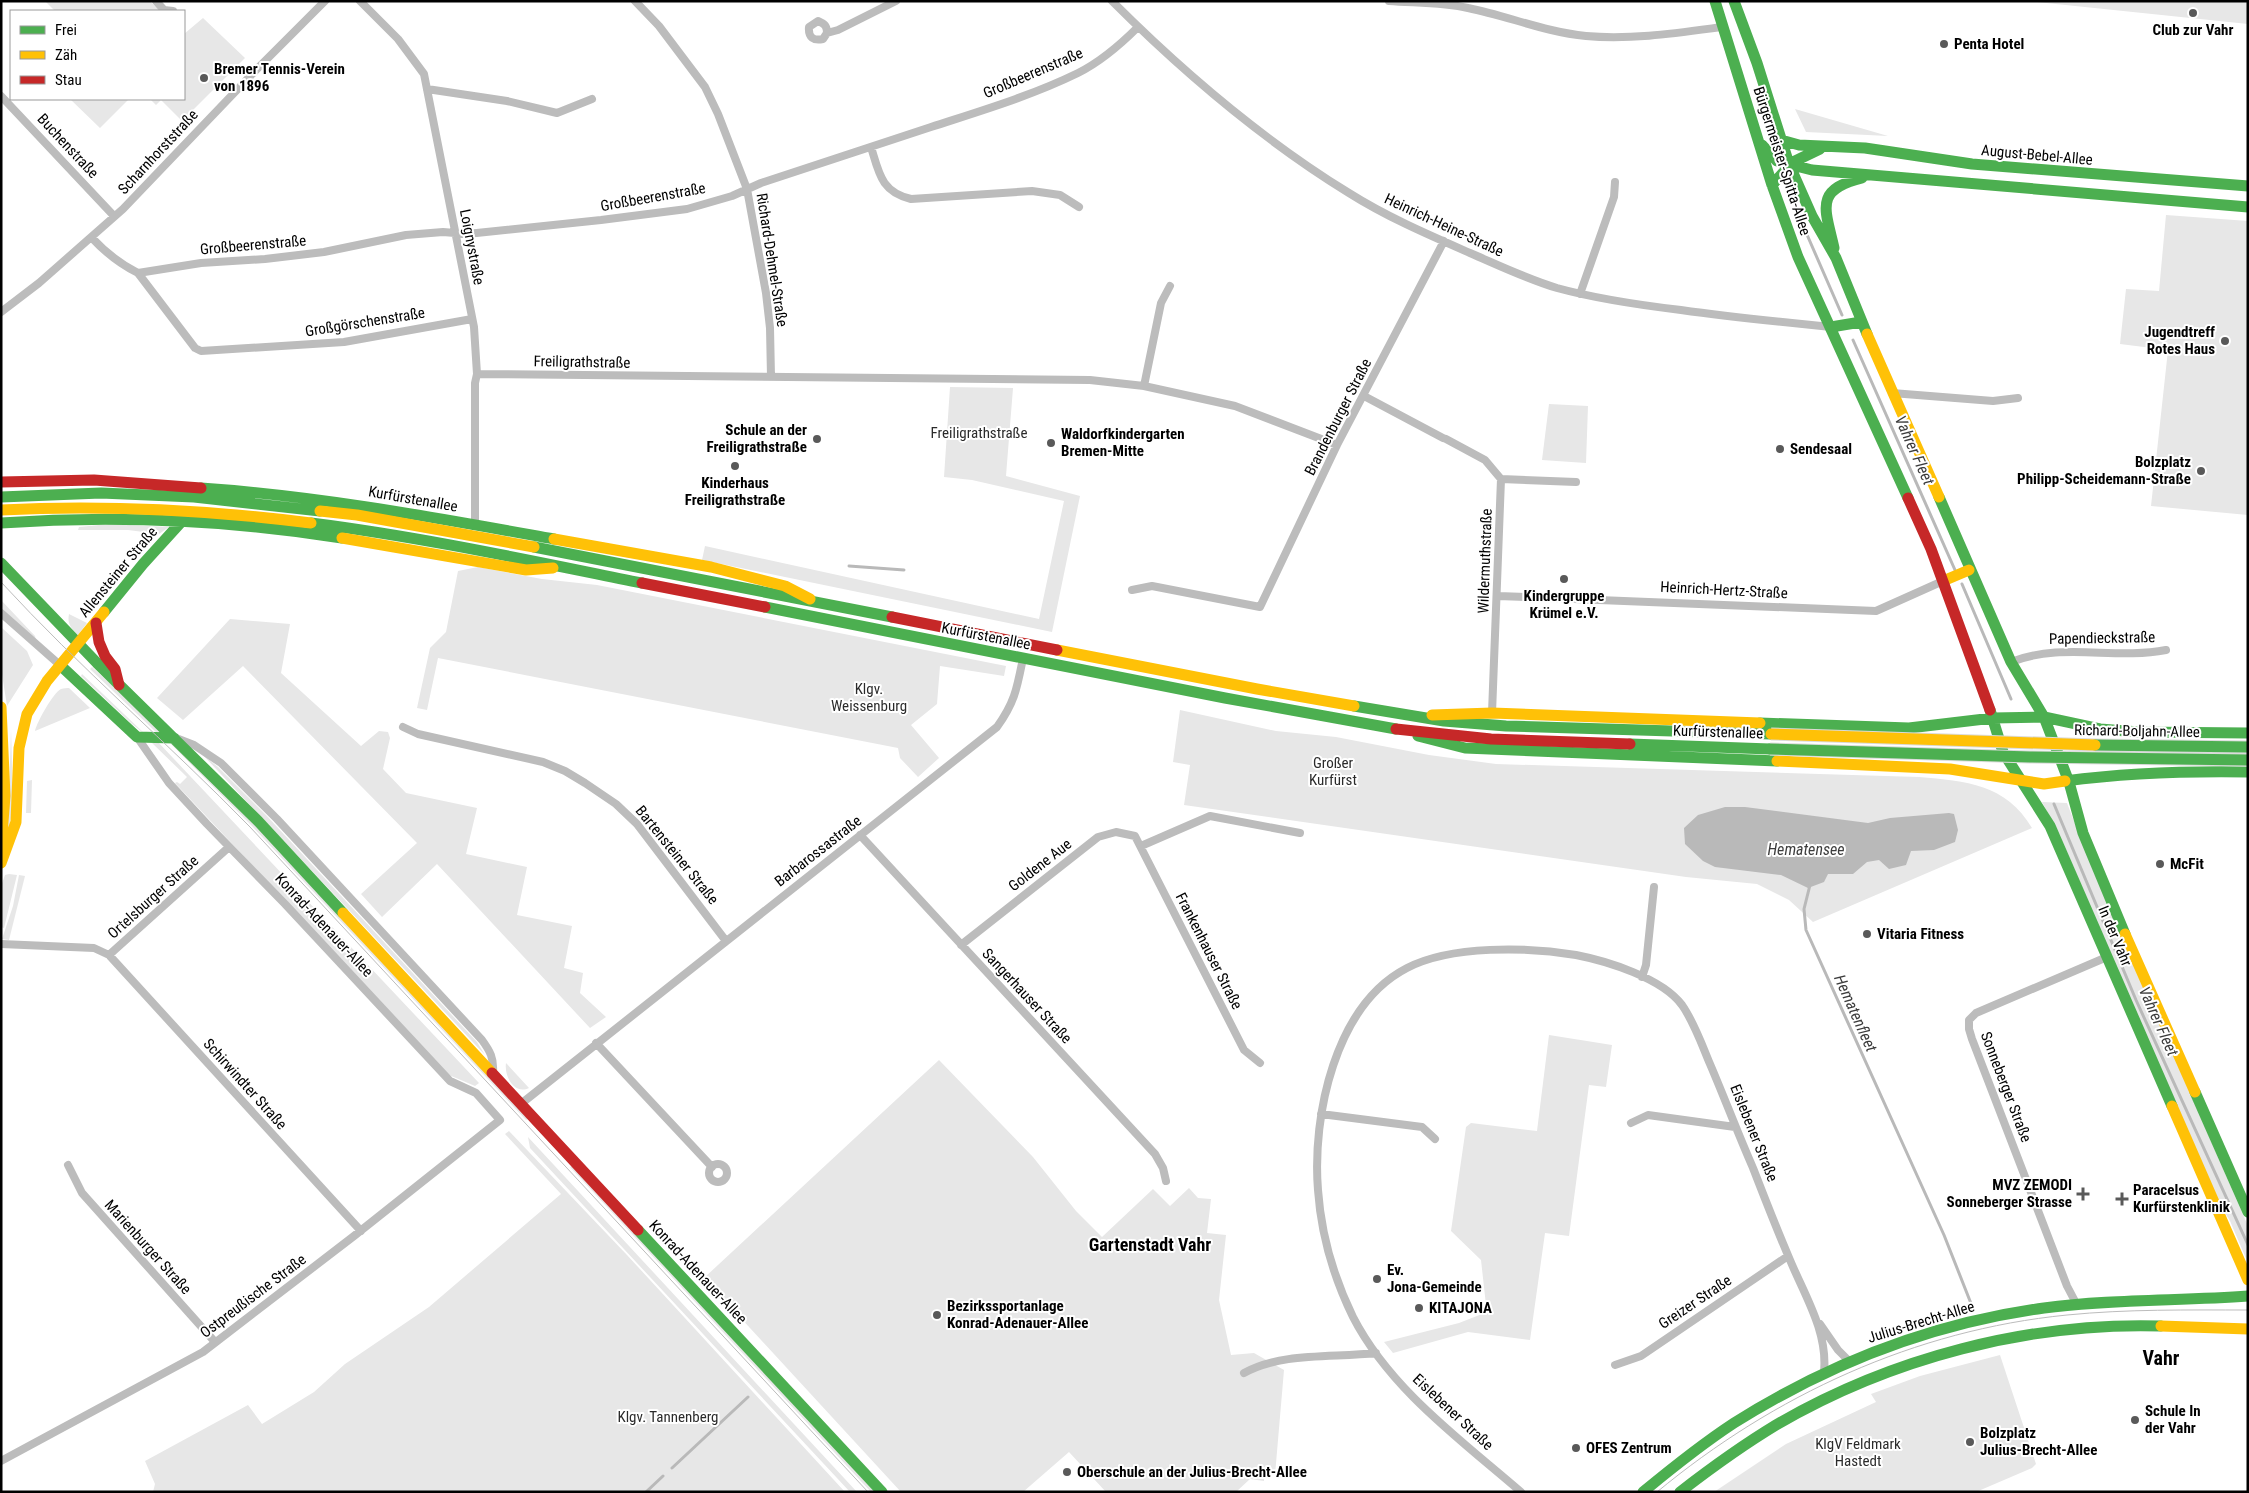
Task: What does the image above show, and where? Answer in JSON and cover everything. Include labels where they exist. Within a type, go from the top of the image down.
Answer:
[{"type":"main road","name":"Bürgermeister-Spitta-Allee","points":[[1715,1],[1772,185],[1798,257],[1931,549],[1993,718]]},
{"type":"main road","name":"Bürgermeister-Spitta-Allee","points":[[1734,1],[1757,63],[1789,164],[1812,216],[1836,258],[1861,322],[1943,505],[1962,573],[2044,717],[2069,782]]},
{"type":"main road","points":[[1758,139],[1769,155],[1777,161],[1812,170],[2248,207]]},
{"type":"main road","name":"August-Bebel-Allee","points":[[1781,140],[1799,145],[1865,148],[1918,158],[1972,164],[2248,186]]},
{"type":"main road","name":"August-Bebel-Allee","points":[[1772,185],[1780,173],[1802,154],[1824,147]]},
{"type":"main road","points":[[1970,184],[1972,164]]},
{"type":"main road","points":[[1836,258],[1825,203],[1829,191],[1833,187],[1850,181],[1874,176]]},
{"type":"main road","points":[[1831,327],[1861,322]]},
{"type":"main road","name":"Kurfürstenallee","points":[[1,482],[94,480],[258,492],[366,506],[711,567],[785,586],[811,600]]},
{"type":"main road","name":"Kurfürstenallee","points":[[1,497],[101,494],[236,501],[432,527],[1257,689],[1444,721],[1506,726],[2026,744]]},
{"type":"main road","name":"Kurfürstenallee","points":[[1,510],[111,507],[235,514],[357,529],[563,567],[1405,732],[1465,748],[1906,766],[1950,769],[2044,784],[2069,782]]},
{"type":"main road","name":"Kurfürstenallee","points":[[1,523],[88,517],[183,520],[262,526],[354,538],[526,570],[563,567]]},
{"type":"main road","name":"Allensteiner Straße","points":[[1,863],[12,838],[17,817],[19,744],[24,723],[32,707],[61,666],[130,578],[183,520]]},
{"type":"main road","name":"Konrad-Adenauer-Allee","points":[[1,563],[78,644],[258,821],[882,1492]]},
{"type":"main road","points":[[1943,581],[1962,573]]},
{"type":"main road","points":[[96,622],[99,642],[105,656],[115,669],[119,685]]},
{"type":"main road","name":"Konrad-Adenauer-Allee","points":[[61,666],[137,737]]},
{"type":"main road","points":[[1,707],[5,796],[1,848]]},
{"type":"main road","name":"Kurfürstenallee","points":[[1413,716],[1492,713],[1908,728],[1945,726],[1993,718],[2044,717]]},
{"type":"main road","name":"Richard-Boljahn-Allee","points":[[2044,717],[2100,729],[2139,732],[2248,734]]},
{"type":"main road","name":"In der Vahr","points":[[1993,718],[2003,752],[2050,826],[2248,1280]]},
{"type":"main road","name":"Kurfürstenallee","points":[[1405,732],[1491,739],[2030,757]]},
{"type":"main road","points":[[137,737],[174,738]]},
{"type":"main road","name":"Richard-Boljahn-Allee","points":[[2026,744],[2248,747]]},
{"type":"main road","name":"Richard-Boljahn-Allee","points":[[2030,757],[2248,760]]},
{"type":"main road","points":[[2069,782],[2109,775],[2178,772],[2248,772]]},
{"type":"main road","name":"In der Vahr","points":[[2069,782],[2083,833],[2107,891],[2248,1212]]},
{"type":"main road","name":"Julius-Brecht-Allee","points":[[1643,1492],[1681,1460],[1769,1400],[1824,1372],[1888,1346],[1963,1323],[2044,1308],[2248,1296]]},
{"type":"main road","points":[[1680,1492],[1723,1458],[1795,1414],[1889,1371],[1945,1352],[2060,1330],[2110,1326],[2248,1329]]},
{"type":"street","name":"Scharnhorststraße","points":[[1,312],[92,238],[133,199],[217,110],[325,1]]},
{"type":"street","name":"Loignystraße","points":[[360,1],[398,39],[424,74],[472,318],[477,374],[474,383],[475,524]]},
{"type":"street","name":"Richard-Dehmel-Straße","points":[[635,1],[659,26],[705,87],[718,114],[747,189],[766,293],[770,328],[770,376]]},
{"type":"street","points":[[827,33],[838,30],[896,1]]},
{"type":"street","name":"Heinrich-Heine-Straße","points":[[1112,1],[1138,27],[1241,116],[1318,174],[1383,212],[1444,241],[1516,273],[1580,294],[1729,316],[1831,327]]},
{"type":"street","points":[[1389,1],[1462,6],[1551,31],[1588,36],[1626,37],[1679,33],[1722,26]]},
{"type":"street","name":"Großbeerenstraße","points":[[138,273],[201,263],[265,259],[324,252],[406,235],[443,232],[468,234],[687,209],[732,196],[747,189],[995,106],[1079,73],[1120,45],[1138,27]]},
{"type":"street","points":[[427,89],[508,101],[557,113],[592,99]]},
{"type":"street","name":"Buchenstraße","points":[[1,96],[114,216]]},
{"type":"street","points":[[871,147],[880,177],[890,191],[900,196],[911,199],[1032,191],[1060,195],[1078,207]]},
{"type":"street","points":[[1580,294],[1614,197],[1615,182]]},
{"type":"street","points":[[92,238],[104,250],[138,273]]},
{"type":"street","name":"Brandenburger Straße","points":[[1132,590],[1152,586],[1260,607],[1337,445],[1444,241]]},
{"type":"street","name":"Großgörschenstraße","points":[[138,273],[194,348],[201,351],[344,342],[472,318]]},
{"type":"street","points":[[1144,386],[1161,303],[1170,286]]},
{"type":"street","name":"Freiligrathstraße","points":[[477,374],[1050,378],[1090,380],[1144,386],[1235,406],[1337,445]]},
{"type":"street","points":[[1892,393],[1993,401],[2018,398]]},
{"type":"street","points":[[1364,396],[1486,460],[1501,479],[1576,482]]},
{"type":"street","name":"Wildermuthstraße","points":[[1492,713],[1501,479]]},
{"type":"street","name":"Heinrich-Hertz-Straße","points":[[1498,596],[1876,611],[1943,581]]},
{"type":"street","name":"Konrad-Adenauer-Allee","points":[[1,613],[61,666]]},
{"type":"street","name":"Papendieckstraße","points":[[2011,662],[2053,651],[2147,654],[2166,650]]},
{"type":"street","name":"Barbarossastraße","points":[[522,1103],[997,727],[1010,708],[1018,686],[1022,658]]},
{"type":"street","name":"Bartensteiner Straße","points":[[402,727],[418,734],[543,762],[565,771],[585,783],[616,804],[637,824],[726,941]]},
{"type":"street","name":"Konrad-Adenauer-Allee","points":[[137,737],[169,782],[450,1081],[476,1093],[500,1120]]},
{"type":"street","points":[[1141,846],[1210,816],[1300,833]]},
{"type":"street","name":"Goldene Aue","points":[[961,945],[1098,837],[1116,832],[1136,836],[1141,846]]},
{"type":"street","name":"Sangerhauser Straße","points":[[860,835],[1155,1154],[1163,1168],[1166,1181]]},
{"type":"street","name":"Frankenhauser Straße","points":[[1141,846],[1244,1050],[1260,1064]]},
{"type":"street","name":"Ortelsburger Straße","points":[[1,944],[94,948],[109,955],[229,847]]},
{"type":"street","points":[[1642,977],[1646,965],[1654,887]]},
{"type":"street","name":"Eislebener Straße","points":[[1521,1492],[1430,1414],[1406,1389],[1376,1352],[1353,1317],[1332,1264],[1326,1240],[1318,1190],[1321,1114],[1332,1073],[1355,1018],[1369,999],[1404,969],[1418,963],[1440,957],[1474,952],[1523,950],[1556,952],[1586,957],[1642,977],[1662,988],[1681,1004],[1700,1039],[1788,1256],[1816,1318],[1826,1357],[1824,1372]]},
{"type":"street","name":"Schirwindter Straße","points":[[109,955],[360,1231]]},
{"type":"street","name":"Sonneberger Straße","points":[[2077,1305],[2067,1286],[1972,1039],[1969,1020],[1976,1013],[2107,957]]},
{"type":"street","points":[[596,1043],[712,1167]]},
{"type":"street","points":[[1321,1114],[1422,1127],[1435,1139]]},
{"type":"street","points":[[1631,1123],[1648,1115],[1735,1126]]},
{"type":"street","name":"Ostpreußische Straße","points":[[1,1461],[189,1361],[360,1231],[500,1120]]},
{"type":"street","name":"Marienburger Straße","points":[[68,1165],[82,1193],[215,1342]]},
{"type":"street","name":"Greizer Straße","points":[[1615,1364],[1641,1356],[1788,1256]]},
{"type":"street","name":"Eislebener Straße","points":[[1816,1318],[1838,1350],[1849,1361]]},
{"type":"street","points":[[1244,1373],[1259,1364],[1376,1352]]},
{"type":"green space","points":[[45,1],[150,1],[159,10],[54,10]]},
{"type":"green space","name":"Club zur Vahr","points":[[2028,1],[2248,1],[2248,24]]},
{"type":"green space","name":"Bremer Tennis-Verein von 1896","points":[[203,18],[245,58],[182,121],[161,100],[185,100],[185,33]]},
{"type":"green space","points":[[71,100],[128,100],[100,128]]},
{"type":"green space","name":"Bremer Tennis-Verein von 1896","points":[[151,100],[161,100],[156,105]]},
{"type":"green space","points":[[1795,109],[1888,136],[1806,132]]},
{"type":"green space","points":[[2166,215],[2248,221],[2248,515],[2151,506],[2168,350],[2120,344],[2126,289],[2159,291]]},
{"type":"green space","points":[[950,387],[1013,388],[1006,476],[1080,496],[1052,632],[702,560],[705,546],[1039,619],[1064,501],[972,480],[944,477]]},
{"type":"green space","points":[[1549,404],[1588,406],[1586,463],[1542,460]]},
{"type":"green space","points":[[109,524],[169,527],[159,534],[128,530],[78,530],[79,527]]},
{"type":"green space","name":"Klgv. Weissenburg","points":[[478,567],[542,579],[597,585],[1006,666],[1004,676],[940,666],[937,704],[911,725],[939,758],[918,777],[900,758],[898,748],[438,658],[427,710],[417,708],[430,648],[446,632],[458,571]]},
{"type":"green space","points":[[1,600],[35,636],[36,640],[1,609]]},
{"type":"green space","points":[[69,614],[87,623],[78,635],[70,626]]},
{"type":"green space","points":[[230,619],[290,624],[281,673],[361,746],[379,731],[388,732],[390,738],[383,769],[406,793],[477,808],[466,854],[527,867],[517,915],[572,926],[564,968],[583,973],[580,993],[606,1017],[590,1028],[437,864],[382,917],[361,894],[417,843],[243,666],[183,720],[157,698]]},
{"type":"green space","points":[[1,627],[27,651],[33,665],[7,706],[1,668]]},
{"type":"green space","points":[[92,667],[164,733],[158,734],[90,669]]},
{"type":"green space","points":[[82,674],[146,735],[81,676]]},
{"type":"green space","points":[[69,688],[90,708],[35,731],[54,696],[61,689]]},
{"type":"green space","name":"Großer Kurfürst","points":[[1180,710],[1276,731],[1336,737],[1429,755],[1496,764],[1919,777],[1953,780],[1969,783],[1997,794],[2022,813],[2032,828],[1813,922],[1789,900],[1757,884],[1686,877],[1184,805],[1190,765],[1173,762]]},
{"type":"green space","points":[[11,729],[13,802],[9,832],[8,831]]},
{"type":"green space","points":[[168,741],[172,741],[255,824],[528,1119],[526,1120],[252,826]]},
{"type":"green space","points":[[151,742],[158,742],[479,1083],[475,1086],[449,1075],[175,783],[180,784],[187,777]]},
{"type":"green space","points":[[202,754],[218,767],[266,815],[477,1042],[485,1055]]},
{"type":"green space","points":[[32,780],[31,813],[26,813],[27,781]]},
{"type":"green space","points":[[2042,802],[2067,803],[2094,873],[2248,1226],[2248,1263],[2230,1221],[2213,1193],[2059,833]]},
{"type":"green space","points":[[5,875],[17,875],[4,928],[1,927],[1,886]]},
{"type":"green space","points":[[19,875],[25,876],[9,940],[2,939],[13,906]]},
{"type":"green space","points":[[1549,1035],[1612,1045],[1606,1087],[1589,1085],[1569,1236],[1545,1233],[1530,1340],[1468,1332],[1393,1353],[1384,1342],[1459,1323],[1482,1314],[1486,1305],[1481,1260],[1451,1231],[1466,1127],[1471,1123],[1537,1131]]},
{"type":"green space","name":"Bezirkssportanlage Konrad-Adenauer-Allee","points":[[939,1060],[1033,1157],[1076,1211],[1102,1237],[1153,1189],[1170,1206],[1189,1188],[1198,1198],[1211,1199],[1207,1233],[1226,1235],[1219,1300],[1231,1355],[1254,1353],[1284,1370],[1275,1475],[1264,1474],[1264,1481],[1250,1479],[1236,1492],[1106,1492],[1069,1452],[1023,1492],[901,1492],[704,1278]]},
{"type":"green space","points":[[506,1063],[529,1088],[519,1089],[511,1083],[508,1078]]},
{"type":"green space","name":"Klgv. Tannenberg","points":[[509,1131],[627,1255],[845,1492],[153,1492],[155,1484],[145,1461],[248,1405],[262,1424],[314,1392],[345,1364],[429,1307],[561,1194],[505,1134]]},
{"type":"green space","points":[[528,1137],[857,1492],[850,1492],[530,1148]]},
{"type":"green space","points":[[572,1166],[875,1492],[871,1492],[570,1167]]},
{"type":"green space","name":"KlgV Feldmark Hastedt","points":[[2000,1355],[2036,1464],[2032,1468],[1976,1492],[1714,1492],[1786,1444],[1876,1402],[1871,1394],[1920,1376]]},
{"type":"water","name":"Hematensee","points":[[1725,807],[1745,807],[1868,823],[1890,818],[1949,813],[1954,814],[1958,830],[1955,842],[1934,850],[1911,851],[1906,865],[1889,869],[1879,860],[1867,862],[1853,874],[1828,874],[1824,882],[1808,888],[1781,875],[1715,867],[1703,861],[1685,844],[1684,828],[1698,815]]},
{"type":"waterway","name":"Vahrer Fleet","points":[[1798,214],[1842,315]]},
{"type":"waterway","name":"Vahrer Fleet","points":[[1853,340],[1955,570]]},
{"type":"waterway","points":[[849,566],[904,570]]},
{"type":"waterway","name":"Vahrer Fleet","points":[[1962,584],[2011,699]]},
{"type":"waterway","name":"Vahrer Fleet","points":[[2054,804],[2136,1000],[2248,1245]]},
{"type":"waterway","name":"Hematenfleet","points":[[1810,885],[1804,909],[1806,930],[1944,1235],[1972,1306]]},
{"type":"waterway","points":[[672,1468],[748,1397]]},
{"type":"waterway","points":[[646,1492],[663,1476]]},
{"type":"tram line","points":[[1,582],[62,645],[250,827],[868,1492]]},
{"type":"tram line","points":[[1657,1492],[1702,1457],[1798,1397],[1849,1373],[1901,1352],[1955,1335],[2011,1323],[2090,1313],[2248,1310]]},
{"type":"traffic: fast","points":[[1715,1],[1772,185],[1798,257],[1908,498]]},
{"type":"traffic: fast","points":[[1734,1],[1757,63],[1789,164],[1812,216],[1836,258],[1867,334]]},
{"type":"traffic: fast","points":[[1781,140],[1799,145],[1865,148],[1972,164],[2248,186]]},
{"type":"traffic: fast","points":[[1762,145],[1777,161],[1812,170],[2248,207]]},
{"type":"traffic: fast","points":[[1772,185],[1793,162],[1820,149]]},
{"type":"traffic: fast","points":[[1834,248],[1826,211],[1827,202],[1836,188],[1862,178]]},
{"type":"traffic: fast","points":[[1831,327],[1861,322]]},
{"type":"traffic: fast","points":[[201,488],[334,502],[554,539]]},
{"type":"traffic: fast","points":[[1,497],[101,493],[194,497],[320,511]]},
{"type":"traffic: fast","points":[[1939,497],[2011,662],[2044,717],[2069,782],[2083,833],[2125,934]]},
{"type":"traffic: fast","points":[[1,523],[129,519],[214,523],[342,538]]},
{"type":"traffic: fast","points":[[104,612],[143,564],[183,520]]},
{"type":"traffic: fast","points":[[311,523],[436,542],[642,583]]},
{"type":"traffic: fast","points":[[534,547],[892,617]]},
{"type":"traffic: fast","points":[[1,563],[97,663],[258,821],[343,913]]},
{"type":"traffic: fast","points":[[765,607],[1225,698],[1396,729]]},
{"type":"traffic: fast","points":[[61,666],[137,737],[174,738]]},
{"type":"traffic: fast","points":[[1354,706],[1444,721],[1506,726],[1771,734]]},
{"type":"traffic: fast","points":[[1990,710],[2003,752],[2050,826],[2172,1106]]},
{"type":"traffic: fast","points":[[1760,723],[1909,728],[1993,718],[2044,717],[2100,729],[2139,732],[2248,733]]},
{"type":"traffic: fast","points":[[1418,736],[1465,748],[1777,761]]},
{"type":"traffic: fast","points":[[1630,744],[1770,749]]},
{"type":"traffic: fast","points":[[2095,745],[2248,747]]},
{"type":"traffic: fast","points":[[1770,749],[2030,757],[2248,760]]},
{"type":"traffic: fast","points":[[2065,781],[2156,773],[2248,772]]},
{"type":"traffic: fast","points":[[2195,1092],[2248,1212]]},
{"type":"traffic: fast","points":[[638,1230],[882,1492]]},
{"type":"traffic: fast","points":[[1643,1492],[1710,1439],[1770,1402],[1806,1382],[1844,1365],[1922,1335],[2003,1315],[2069,1305],[2248,1296]]},
{"type":"traffic: fast","points":[[1680,1492],[1727,1457],[1776,1425],[1820,1401],[1913,1363],[2011,1338],[2061,1330],[2111,1326],[2161,1326]]},
{"type":"traffic: slow","points":[[1867,334],[1939,497]]},
{"type":"traffic: slow","points":[[1,510],[118,508],[234,515],[311,523]]},
{"type":"traffic: slow","points":[[320,511],[357,515],[534,547]]},
{"type":"traffic: slow","points":[[342,538],[526,570],[553,568]]},
{"type":"traffic: slow","points":[[554,539],[711,567],[785,586],[810,599]]},
{"type":"traffic: slow","points":[[1943,581],[1969,570]]},
{"type":"traffic: slow","points":[[1,863],[16,822],[19,748],[27,714],[47,681],[104,612]]},
{"type":"traffic: slow","points":[[1057,650],[1354,706]]},
{"type":"traffic: slow","points":[[1,707],[5,796],[1,848]]},
{"type":"traffic: slow","points":[[1432,715],[1492,713],[1760,723]]},
{"type":"traffic: slow","points":[[1771,734],[2095,745]]},
{"type":"traffic: slow","points":[[1777,761],[1950,769],[2044,784],[2065,781]]},
{"type":"traffic: slow","points":[[343,913],[492,1073]]},
{"type":"traffic: slow","points":[[2125,934],[2195,1092]]},
{"type":"traffic: slow","points":[[2172,1106],[2248,1280]]},
{"type":"traffic: slow","points":[[2161,1326],[2248,1329]]},
{"type":"traffic: jam","points":[[1,482],[94,480],[201,488]]},
{"type":"traffic: jam","points":[[1908,498],[1931,549],[1990,710]]},
{"type":"traffic: jam","points":[[642,583],[765,607]]},
{"type":"traffic: jam","points":[[892,617],[1057,650]]},
{"type":"traffic: jam","points":[[96,623],[99,642],[105,656],[115,669],[119,685]]},
{"type":"traffic: jam","points":[[1396,729],[1491,739],[1630,744]]},
{"type":"traffic: jam","points":[[492,1073],[638,1230]]},
{"type":"place","name":"Club zur Vahr","points":[[2193,13]]},
{"type":"place","name":"Penta Hotel","points":[[1944,44]]},
{"type":"place","name":"Bremer Tennis-Verein von 1896","points":[[204,78]]},
{"type":"place","name":"Jugendtreff Rotes Haus","points":[[2225,341]]},
{"type":"place","name":"Schule an der Freiligrathstraße","points":[[817,439]]},
{"type":"place","name":"Waldorfkindergarten Bremen-Mitte","points":[[1051,443]]},
{"type":"place","name":"Sendesaal","points":[[1780,449]]},
{"type":"place","name":"Kinderhaus Freiligrathstraße","points":[[735,466]]},
{"type":"place","name":"Bolzplatz Philipp-Scheidemann-Straße","points":[[2201,471]]},
{"type":"place","name":"Kindergruppe Krümel e.V.","points":[[1564,579]]},
{"type":"place","name":"McFit","points":[[2160,864]]},
{"type":"place","name":"Vitaria Fitness","points":[[1867,934]]},
{"type":"place","name":"MVZ ZEMODI Sonneberger Strasse","points":[[2083,1194]]},
{"type":"place","name":"Paracelsus Kurfürstenklinik","points":[[2122,1199]]},
{"type":"place","name":"Ev. Jona-Gemeinde","points":[[1377,1279]]},
{"type":"place","name":"KITAJONA","points":[[1419,1308]]},
{"type":"place","name":"Bezirkssportanlage Konrad-Adenauer-Allee","points":[[937,1315]]},
{"type":"place","name":"Schule In der Vahr","points":[[2135,1420]]},
{"type":"place","name":"Bolzplatz Julius-Brecht-Allee","points":[[1970,1442]]},
{"type":"place","name":"OFES Zentrum","points":[[1576,1448]]},
{"type":"place","name":"Oberschule an der Julius-Brecht-Allee","points":[[1067,1472]]},
{"type":"district","name":"Gartenstadt Vahr","points":[[1150,1245]]},
{"type":"district","name":"Vahr","points":[[2161,1358]]}]
